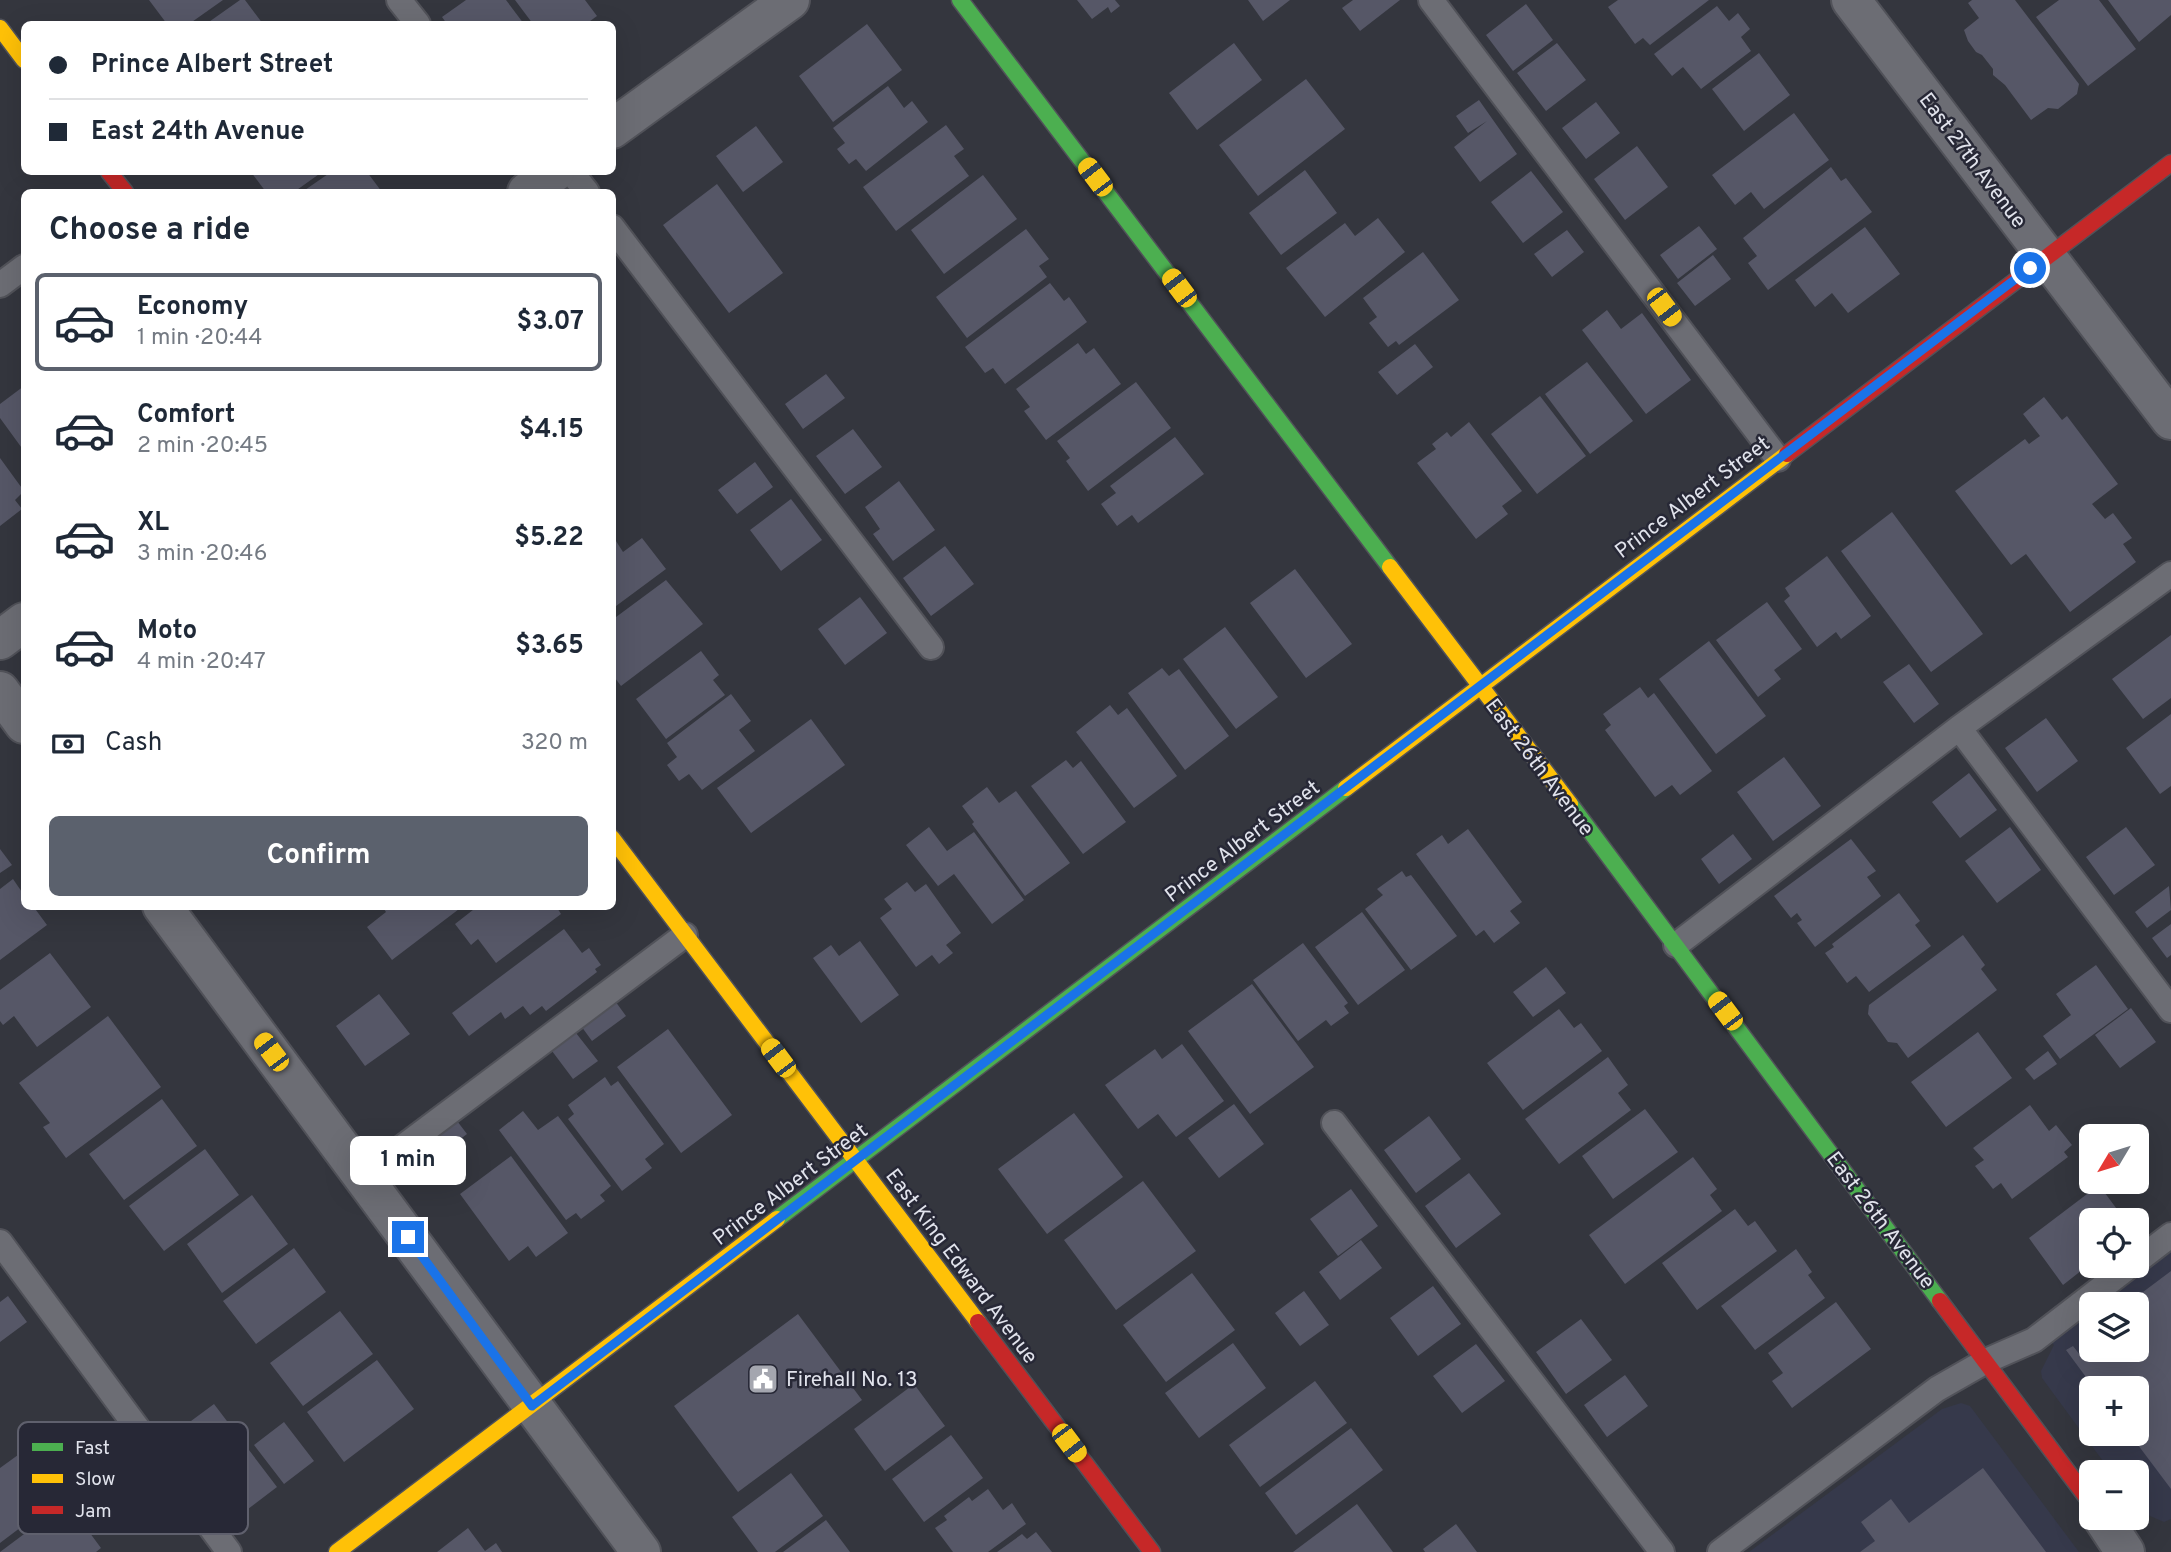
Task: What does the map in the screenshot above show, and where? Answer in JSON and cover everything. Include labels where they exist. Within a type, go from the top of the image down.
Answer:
[{"type":"street","points":[[616,126],[790,0]]},
{"type":"street","name":"East 26th Avenue","points":[[960,0],[1676,945],[2079,1487]]},
{"type":"street","name":"East 27th Avenue","points":[[1862,4],[2046,257],[2171,420]]},
{"type":"street","points":[[0,28],[21,57]]},
{"type":"street","name":"Prince Albert Street","points":[[337,1552],[1778,458],[2171,163]]},
{"type":"street","points":[[0,640],[21,624]]},
{"type":"street","points":[[0,691],[21,720]]},
{"type":"street","name":"East King Edward Avenue","points":[[616,843],[1152,1552]]},
{"type":"street","points":[[165,910],[641,1552]]},
{"type":"street","points":[[2111,1530],[2125,1552]]},
{"type":"lane","points":[[399,0],[416,21]]},
{"type":"lane","points":[[1431,0],[1778,458]]},
{"type":"lane","points":[[544,178],[578,189]]},
{"type":"lane","points":[[616,232],[931,648]]},
{"type":"lane","points":[[0,285],[21,269]]},
{"type":"lane","points":[[1676,945],[1959,728],[2171,574]]},
{"type":"lane","points":[[1959,728],[2171,1010]]},
{"type":"lane","points":[[364,1176],[685,934]]},
{"type":"lane","points":[[1334,1123],[1662,1552]]},
{"type":"lane","points":[[2149,1251],[2171,1234]]},
{"type":"lane","points":[[0,1242],[133,1422]]},
{"type":"lane","points":[[1720,1552],[1937,1389],[1986,1361],[2034,1340],[2114,1278]]},
{"type":"lane","points":[[216,1534],[229,1552]]},
{"type":"shaded area","points":[[2171,1235],[2171,1519],[2164,1522],[2149,1515],[2149,1460],[2102,1460],[2092,1446],[2149,1446],[2149,1376],[2079,1376],[2079,1428],[2042,1378],[2041,1371],[2054,1345],[2044,1333],[2079,1306],[2079,1362],[2149,1362],[2149,1292],[2097,1292],[2115,1278],[2149,1278],[2149,1252]]},
{"type":"shaded area","points":[[1961,1403],[1970,1406],[2079,1552],[1749,1552],[1942,1409]]},
{"type":"building","points":[[149,0],[223,0],[193,21],[165,21]]},
{"type":"building","points":[[240,0],[245,0],[261,21],[210,21]]},
{"type":"building","points":[[466,0],[506,0],[522,21],[445,21],[442,17]]},
{"type":"building","points":[[515,0],[585,0],[597,16],[590,21],[531,21]]},
{"type":"building","points":[[1077,0],[1115,0],[1120,6],[1111,13],[1108,7],[1092,19]]},
{"type":"building","points":[[1248,0],[1290,0],[1263,21]]},
{"type":"building","points":[[1353,0],[1400,0],[1360,31],[1342,8]]},
{"type":"building","points":[[1618,0],[1709,0],[1650,45],[1643,38],[1635,44],[1608,7]]},
{"type":"building","points":[[1972,0],[2015,0],[2079,84],[2077,94],[2058,109],[2048,108],[2031,120],[2005,85],[1993,75],[1993,69],[1982,55],[1976,52],[1968,41],[1964,30],[1979,18],[1968,3]]},
{"type":"building","points":[[2059,0],[2099,0],[2136,49],[2088,86],[2036,17]]},
{"type":"building","points":[[2108,0],[2171,0],[2171,15],[2139,42]]},
{"type":"building","points":[[1526,4],[1553,40],[1513,71],[1486,35]]},
{"type":"building","points":[[1717,6],[1729,21],[1738,13],[1750,29],[1741,37],[1751,51],[1701,89],[1683,67],[1672,76],[1654,54]]},
{"type":"building","points":[[867,24],[902,70],[833,122],[799,76]]},
{"type":"building","points":[[1234,43],[1262,80],[1197,130],[1169,93]]},
{"type":"building","points":[[1557,43],[1586,80],[1546,111],[1517,73]]},
{"type":"building","points":[[1759,53],[1790,95],[1744,131],[1712,89]]},
{"type":"building","points":[[1306,79],[1345,129],[1258,196],[1219,145]]},
{"type":"building","points":[[888,86],[904,108],[912,101],[928,122],[866,171],[856,159],[849,164],[837,149],[845,143],[833,128]]},
{"type":"building","points":[[1479,100],[1517,154],[1480,182],[1454,147],[1487,121],[1468,133],[1456,116]]},
{"type":"building","points":[[1596,102],[1620,133],[1586,159],[1562,128]]},
{"type":"building","points":[[1794,113],[1829,160],[1764,209],[1751,192],[1735,205],[1712,175]]},
{"type":"building","points":[[946,125],[964,149],[954,156],[969,176],[896,231],[863,187]]},
{"type":"building","points":[[756,126],[783,162],[743,192],[716,156]]},
{"type":"building","points":[[1637,146],[1668,187],[1625,220],[1594,179]]},
{"type":"building","points":[[1831,167],[1841,181],[1846,178],[1872,212],[1768,290],[1748,263],[1757,256],[1743,238]]},
{"type":"building","points":[[1305,170],[1337,213],[1281,255],[1249,213]]},
{"type":"building","points":[[1531,171],[1563,212],[1523,243],[1491,202]]},
{"type":"building","points":[[253,175],[318,175],[298,189],[264,189]]},
{"type":"building","points":[[327,175],[369,175],[380,189],[306,189]]},
{"type":"building","points":[[983,175],[1017,219],[944,274],[911,230]]},
{"type":"building","points":[[717,184],[783,273],[729,313],[663,225]]},
{"type":"building","points":[[1378,218],[1405,252],[1325,317],[1286,268],[1345,223],[1355,236]]},
{"type":"building","points":[[1699,226],[1717,249],[1678,279],[1660,255]]},
{"type":"building","points":[[1865,227],[1900,274],[1848,313],[1832,293],[1815,307],[1795,280]]},
{"type":"building","points":[[1026,229],[1049,259],[1039,266],[1047,277],[967,338],[936,297]]},
{"type":"building","points":[[1567,230],[1584,252],[1552,277],[1534,254]]},
{"type":"building","points":[[1423,252],[1459,300],[1399,345],[1396,341],[1388,347],[1369,323],[1377,317],[1363,298]]},
{"type":"building","points":[[1713,255],[1731,279],[1695,306],[1677,283]]},
{"type":"building","points":[[1050,283],[1064,301],[1069,297],[1087,322],[1005,384],[993,368],[985,373],[965,347]]},
{"type":"building","points":[[1607,310],[1621,329],[1642,313],[1691,380],[1646,414],[1582,330]]},
{"type":"building","points":[[1078,343],[1086,354],[1094,348],[1121,384],[1046,440],[1024,411],[1030,407],[1016,389]]},
{"type":"building","points":[[1415,344],[1433,367],[1397,395],[1378,372]]},
{"type":"building","points":[[1587,362],[1633,421],[1590,454],[1545,394]]},
{"type":"building","points":[[826,374],[845,398],[803,429],[785,404]]},
{"type":"building","points":[[1136,382],[1171,428],[1088,491],[1066,461],[1070,458],[1057,441]]},
{"type":"building","points":[[21,388],[21,447],[0,418],[0,404]]},
{"type":"building","points":[[1540,396],[1586,456],[1537,494],[1491,434]]},
{"type":"building","points":[[2044,397],[2062,420],[2067,416],[2118,484],[2092,504],[2105,519],[2113,513],[2132,538],[2123,544],[2136,562],[2070,612],[2026,554],[2011,565],[1955,491],[2025,439],[2029,444],[2040,436],[2023,414]]},
{"type":"building","points":[[1469,422],[1522,491],[1502,506],[1508,514],[1476,539],[1417,463],[1436,449],[1432,444],[1447,432],[1451,437]]},
{"type":"building","points":[[853,429],[882,467],[845,494],[816,456]]},
{"type":"building","points":[[1175,437],[1204,474],[1138,523],[1132,515],[1117,526],[1101,504],[1116,493],[1110,486]]},
{"type":"building","points":[[0,458],[21,487],[21,494],[15,500],[21,510],[0,526]]},
{"type":"building","points":[[755,462],[773,487],[737,514],[718,490]]},
{"type":"building","points":[[899,481],[935,530],[893,561],[873,534],[880,529],[865,507]]},
{"type":"building","points":[[791,499],[822,540],[781,571],[750,530]]},
{"type":"building","points":[[1892,512],[1983,634],[1931,672],[1841,551]]},
{"type":"building","points":[[642,538],[666,569],[616,606],[616,541],[623,552]]},
{"type":"building","points":[[945,546],[974,584],[931,616],[903,578]]},
{"type":"building","points":[[1827,556],[1871,616],[1841,639],[1836,632],[1817,647],[1784,601],[1790,596],[1785,588]]},
{"type":"building","points":[[1295,569],[1352,644],[1306,678],[1250,603]]},
{"type":"building","points":[[666,580],[703,624],[621,686],[616,679],[616,617]]},
{"type":"building","points":[[860,597],[887,633],[845,665],[818,629]]},
{"type":"building","points":[[1767,602],[1802,649],[1774,670],[1781,679],[1758,697],[1716,640]]},
{"type":"building","points":[[1225,627],[1278,697],[1236,729],[1183,659]]},
{"type":"building","points":[[2171,635],[2171,698],[2143,719],[2112,679]]},
{"type":"building","points":[[1709,641],[1766,716],[1716,754],[1659,679]]},
{"type":"building","points":[[701,651],[719,675],[713,680],[725,695],[666,739],[636,699]]},
{"type":"building","points":[[1909,664],[1939,704],[1914,723],[1883,682]]},
{"type":"building","points":[[1162,668],[1169,676],[1179,669],[1229,736],[1185,770],[1128,693]]},
{"type":"building","points":[[1640,687],[1648,698],[1654,693],[1712,771],[1680,795],[1672,785],[1655,797],[1605,730],[1611,725],[1603,714]]},
{"type":"building","points":[[731,694],[751,721],[739,730],[755,751],[702,790],[689,774],[679,781],[667,765],[677,757],[667,743]]},
{"type":"building","points":[[1110,705],[1118,715],[1127,708],[1177,776],[1134,808],[1076,732]]},
{"type":"building","points":[[2171,714],[2171,786],[2160,794],[2126,748]]},
{"type":"building","points":[[2046,718],[2078,761],[2037,792],[2005,748]]},
{"type":"building","points":[[811,719],[845,765],[751,833],[717,788]]},
{"type":"building","points":[[1784,757],[1821,806],[1773,841],[1737,792]]},
{"type":"building","points":[[1066,760],[1073,768],[1081,761],[1126,822],[1083,854],[1031,786]]},
{"type":"building","points":[[1969,773],[1997,810],[1960,838],[1932,802]]},
{"type":"building","points":[[987,787],[999,803],[1016,791],[1070,863],[1025,896],[972,824],[974,822],[962,806]]},
{"type":"building","points":[[929,827],[947,851],[974,832],[1024,900],[992,924],[954,874],[938,886],[906,845]]},
{"type":"building","points":[[2010,827],[2041,870],[1997,903],[1965,861]]},
{"type":"building","points":[[2126,827],[2155,865],[2114,895],[2086,857]]},
{"type":"building","points":[[1468,829],[1522,902],[1510,911],[1520,923],[1494,943],[1484,930],[1476,936],[1416,854],[1442,835],[1448,844]]},
{"type":"building","points":[[1733,834],[1752,859],[1719,884],[1701,859]]},
{"type":"building","points":[[1851,839],[1876,871],[1867,877],[1881,896],[1815,947],[1797,923],[1802,920],[1797,913],[1791,918],[1774,896]]},
{"type":"building","points":[[0,849],[12,865],[0,873]]},
{"type":"building","points":[[1402,871],[1406,877],[1411,875],[1457,936],[1411,970],[1365,909],[1383,895],[1377,889]]},
{"type":"building","points":[[13,879],[21,891],[21,910],[36,910],[47,925],[0,960],[0,889]]},
{"type":"building","points":[[907,882],[915,892],[926,884],[961,933],[946,945],[953,953],[939,964],[932,955],[916,967],[880,918],[892,909],[884,899]]},
{"type":"building","points":[[2169,886],[2171,910],[2147,928],[2135,912]]},
{"type":"building","points":[[1899,893],[1920,921],[1915,925],[1931,946],[1869,992],[1856,976],[1847,983],[1825,953],[1834,947],[1832,944]]},
{"type":"building","points":[[385,910],[458,910],[392,960],[367,927],[386,912]]},
{"type":"building","points":[[473,910],[558,910],[561,914],[496,963],[478,939],[471,945],[455,924]]},
{"type":"building","points":[[1362,912],[1405,970],[1358,1005],[1315,947]]},
{"type":"building","points":[[2171,924],[2171,955],[2167,958],[2152,938]]},
{"type":"building","points":[[564,929],[582,953],[589,948],[601,965],[595,969],[597,972],[546,1011],[542,1006],[530,1015],[523,1006],[505,1019],[501,1012],[469,1036],[452,1013]]},
{"type":"building","points":[[1963,935],[1985,965],[1981,969],[1997,990],[1908,1058],[1897,1043],[1888,1042],[1868,1014],[1869,1005]]},
{"type":"building","points":[[860,941],[899,995],[861,1023],[813,958],[831,945],[839,956]]},
{"type":"building","points":[[1303,943],[1348,1003],[1344,1006],[1349,1013],[1331,1026],[1326,1020],[1298,1041],[1253,980]]},
{"type":"building","points":[[50,953],[91,1007],[37,1047],[14,1016],[3,1025],[0,1021],[0,990]]},
{"type":"building","points":[[2096,965],[2128,1009],[2060,1059],[2043,1036],[2071,1015],[2056,994]]},
{"type":"building","points":[[1546,967],[1566,993],[1533,1017],[1513,992]]},
{"type":"building","points":[[1252,984],[1314,1067],[1250,1114],[1188,1031]]},
{"type":"building","points":[[379,994],[410,1034],[365,1066],[336,1026]]},
{"type":"building","points":[[610,994],[626,1016],[592,1041],[576,1019]]},
{"type":"building","points":[[2131,1008],[2156,1042],[2120,1068],[2095,1035]]},
{"type":"building","points":[[1559,1009],[1574,1028],[1581,1023],[1602,1051],[1523,1110],[1487,1063]]},
{"type":"building","points":[[108,1016],[161,1087],[66,1158],[43,1127],[50,1123],[19,1083]]},
{"type":"building","points":[[668,1029],[732,1115],[681,1153],[617,1067]]},
{"type":"building","points":[[1978,1032],[2012,1078],[1946,1127],[1911,1082]]},
{"type":"building","points":[[576,1033],[598,1061],[573,1079],[552,1051]]},
{"type":"building","points":[[1182,1044],[1224,1101],[1176,1137],[1158,1114],[1138,1129],[1105,1085],[1155,1049],[1162,1059]]},
{"type":"building","points":[[2048,1051],[2057,1064],[2034,1080],[2025,1069]]},
{"type":"building","points":[[1608,1057],[1628,1085],[1618,1093],[1631,1110],[1559,1164],[1525,1119]]},
{"type":"building","points":[[605,1077],[611,1086],[618,1081],[664,1144],[645,1159],[652,1168],[622,1191],[568,1119],[574,1114],[568,1105]]},
{"type":"building","points":[[162,1099],[197,1146],[124,1200],[89,1154]]},
{"type":"building","points":[[1234,1104],[1264,1144],[1219,1178],[1188,1138]]},
{"type":"building","points":[[2030,1105],[2049,1131],[2056,1125],[2072,1145],[2064,1152],[2068,1157],[2012,1199],[2001,1183],[1993,1189],[1975,1166],[1984,1160],[1973,1148]]},
{"type":"building","points":[[1645,1109],[1678,1152],[1613,1199],[1582,1156]]},
{"type":"building","points":[[523,1111],[538,1130],[558,1116],[611,1186],[600,1195],[605,1201],[581,1219],[576,1213],[566,1220],[499,1130]]},
{"type":"building","points":[[451,1113],[467,1134],[435,1158],[419,1137]]},
{"type":"building","points":[[1074,1113],[1123,1177],[1047,1234],[998,1169]]},
{"type":"building","points":[[1429,1116],[1461,1159],[1416,1193],[1384,1150]]},
{"type":"building","points":[[205,1149],[239,1195],[164,1251],[129,1206]]},
{"type":"building","points":[[511,1156],[568,1233],[536,1257],[528,1246],[509,1261],[460,1194]]},
{"type":"building","points":[[1693,1157],[1717,1189],[1710,1195],[1722,1211],[1625,1284],[1589,1235]]},
{"type":"building","points":[[1469,1173],[1501,1214],[1456,1248],[1425,1206]]},
{"type":"building","points":[[1143,1181],[1196,1251],[1116,1310],[1064,1240]]},
{"type":"building","points":[[1351,1189],[1378,1226],[1338,1256],[1310,1219]]},
{"type":"building","points":[[2087,1194],[2106,1194],[2116,1208],[2079,1208],[2079,1272],[2063,1285],[2029,1238]]},
{"type":"building","points":[[252,1195],[288,1244],[222,1293],[187,1244]]},
{"type":"building","points":[[1735,1209],[1748,1226],[1755,1221],[1777,1251],[1697,1310],[1662,1263]]},
{"type":"building","points":[[1361,1240],[1382,1268],[1340,1300],[1319,1272]]},
{"type":"building","points":[[294,1248],[326,1292],[256,1344],[223,1301]]},
{"type":"building","points":[[1796,1249],[1812,1272],[1808,1275],[1825,1298],[1755,1350],[1721,1306]]},
{"type":"building","points":[[2171,1271],[2171,1489],[2139,1446],[2149,1446],[2149,1376],[2085,1376],[2066,1350],[2073,1346],[2079,1354],[2079,1362],[2149,1362],[2149,1292],[2143,1292]]},
{"type":"building","points":[[1192,1273],[1235,1330],[1166,1382],[1123,1325]]},
{"type":"building","points":[[1433,1286],[1461,1324],[1418,1356],[1390,1318]]},
{"type":"building","points":[[1304,1291],[1329,1325],[1300,1346],[1275,1313]]},
{"type":"building","points":[[8,1296],[27,1322],[0,1342],[0,1302]]},
{"type":"building","points":[[1836,1302],[1871,1349],[1792,1408],[1772,1381],[1783,1373],[1768,1353]]},
{"type":"building","points":[[340,1311],[373,1354],[303,1406],[270,1363]]},
{"type":"building","points":[[798,1314],[862,1400],[738,1492],[674,1406]]},
{"type":"building","points":[[1581,1319],[1612,1360],[1566,1394],[1536,1352]]},
{"type":"building","points":[[1233,1343],[1266,1388],[1199,1438],[1165,1393]]},
{"type":"building","points":[[1476,1344],[1505,1381],[1462,1413],[1433,1376]]},
{"type":"building","points":[[377,1360],[414,1409],[344,1462],[307,1412]]},
{"type":"building","points":[[1625,1375],[1648,1406],[1607,1437],[1584,1405]]},
{"type":"building","points":[[1315,1381],[1347,1423],[1260,1487],[1229,1445]]},
{"type":"building","points":[[914,1384],[945,1426],[885,1471],[854,1429]]},
{"type":"building","points":[[214,1404],[228,1422],[190,1422]]},
{"type":"building","points":[[284,1422],[314,1461],[284,1484],[254,1445]]},
{"type":"building","points":[[1351,1428],[1383,1470],[1296,1535],[1265,1493]]},
{"type":"building","points":[[951,1435],[983,1478],[924,1522],[892,1479]]},
{"type":"building","points":[[248,1449],[277,1487],[248,1509]]},
{"type":"building","points":[[18,1455],[18,1529],[0,1543],[0,1468]]},
{"type":"building","points":[[1983,1468],[2046,1552],[1860,1552],[1875,1541],[1861,1522],[1891,1499],[1909,1523]]},
{"type":"building","points":[[791,1473],[823,1516],[775,1552],[758,1552],[732,1517]]},
{"type":"building","points":[[988,1489],[1003,1510],[1012,1503],[1026,1524],[988,1552],[953,1552],[935,1528],[947,1520],[944,1516],[969,1497],[972,1501]]},
{"type":"building","points":[[1357,1504],[1393,1552],[1293,1552]]},
{"type":"building","points":[[826,1520],[850,1552],[783,1552]]},
{"type":"building","points":[[1456,1524],[1477,1552],[1425,1552],[1423,1549]]},
{"type":"building","points":[[468,1528],[485,1551],[496,1543],[502,1552],[437,1552]]},
{"type":"building","points":[[1036,1532],[1052,1552],[997,1552],[1022,1534],[1027,1539]]},
{"type":"building","points":[[24,1534],[91,1534],[101,1548],[96,1552],[0,1552]]},
{"type":"traffic: fast","points":[[960,0],[1390,567]]},
{"type":"traffic: fast","points":[[777,1219],[1346,788]]},
{"type":"traffic: fast","points":[[1570,804],[1940,1301]]},
{"type":"traffic: slow","points":[[0,28],[21,56]]},
{"type":"traffic: slow","points":[[1346,788],[1787,454]]},
{"type":"traffic: slow","points":[[1390,567],[1570,804]]},
{"type":"traffic: slow","points":[[616,843],[978,1322]]},
{"type":"traffic: slow","points":[[337,1552],[777,1219]]},
{"type":"traffic: jam","points":[[1787,454],[2171,163]]},
{"type":"traffic: jam","points":[[111,175],[123,189]]},
{"type":"traffic: jam","points":[[1940,1301],[2079,1487]]},
{"type":"traffic: jam","points":[[978,1322],[1152,1552]]},
{"type":"place","name":"Firehall No. 13","points":[[763,1379]]},
{"type":"route","points":[[408,1237],[532,1406],[2030,268]]}]
